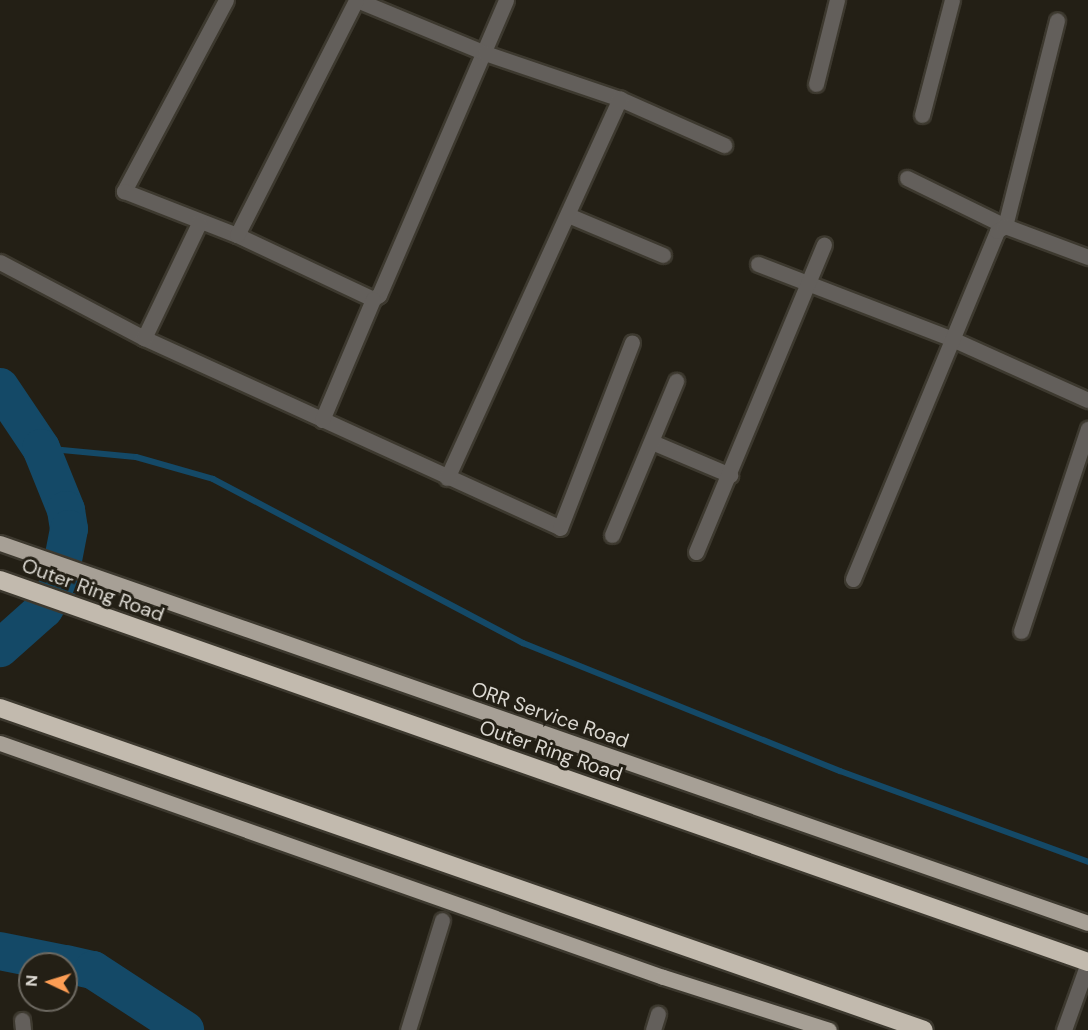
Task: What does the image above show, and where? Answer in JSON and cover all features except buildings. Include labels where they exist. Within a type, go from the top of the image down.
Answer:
[{"type":"highway","name":"Outer Ring Road","points":[[6,582],[1083,961]]},
{"type":"highway","points":[[0,708],[924,1030]]},
{"type":"main road","name":"ORR Service Road","points":[[0,543],[1088,923]]},
{"type":"main road","points":[[0,743],[663,977],[829,1030]]},
{"type":"street","points":[[226,0],[124,191],[199,223],[237,235],[373,299]]},
{"type":"street","points":[[237,235],[357,0],[485,53],[620,99],[724,144]]},
{"type":"street","points":[[322,420],[373,299],[379,295],[506,0]]},
{"type":"street","points":[[816,84],[837,0]]},
{"type":"street","points":[[922,115],[952,0]]},
{"type":"street","points":[[853,579],[997,231],[1005,226],[1057,21]]},
{"type":"street","points":[[447,478],[620,99]]},
{"type":"street","points":[[907,178],[1005,226],[1088,257]]},
{"type":"street","points":[[568,215],[663,255]]},
{"type":"street","points":[[144,338],[199,223]]},
{"type":"street","points":[[696,552],[809,286],[824,244]]},
{"type":"street","points":[[0,262],[144,338],[560,528],[632,342]]},
{"type":"street","points":[[758,264],[809,286],[952,339],[1088,400]]},
{"type":"street","points":[[612,535],[676,381]]},
{"type":"street","points":[[1021,631],[1088,429]]},
{"type":"street","points":[[652,442],[730,475]]},
{"type":"street","points":[[408,1030],[442,920]]},
{"type":"street","points":[[1064,1030],[1083,961]]},
{"type":"street","points":[[653,1030],[658,1014]]},
{"type":"waterway","points":[[0,387],[41,448],[66,510],[69,529],[58,586],[44,609],[0,648]]},
{"type":"waterway","points":[[41,448],[136,457],[213,479],[523,643],[840,771],[1088,862]]},
{"type":"waterway","points":[[0,951],[18,955]]},
{"type":"waterway","points":[[78,967],[93,970],[185,1030]]}]
